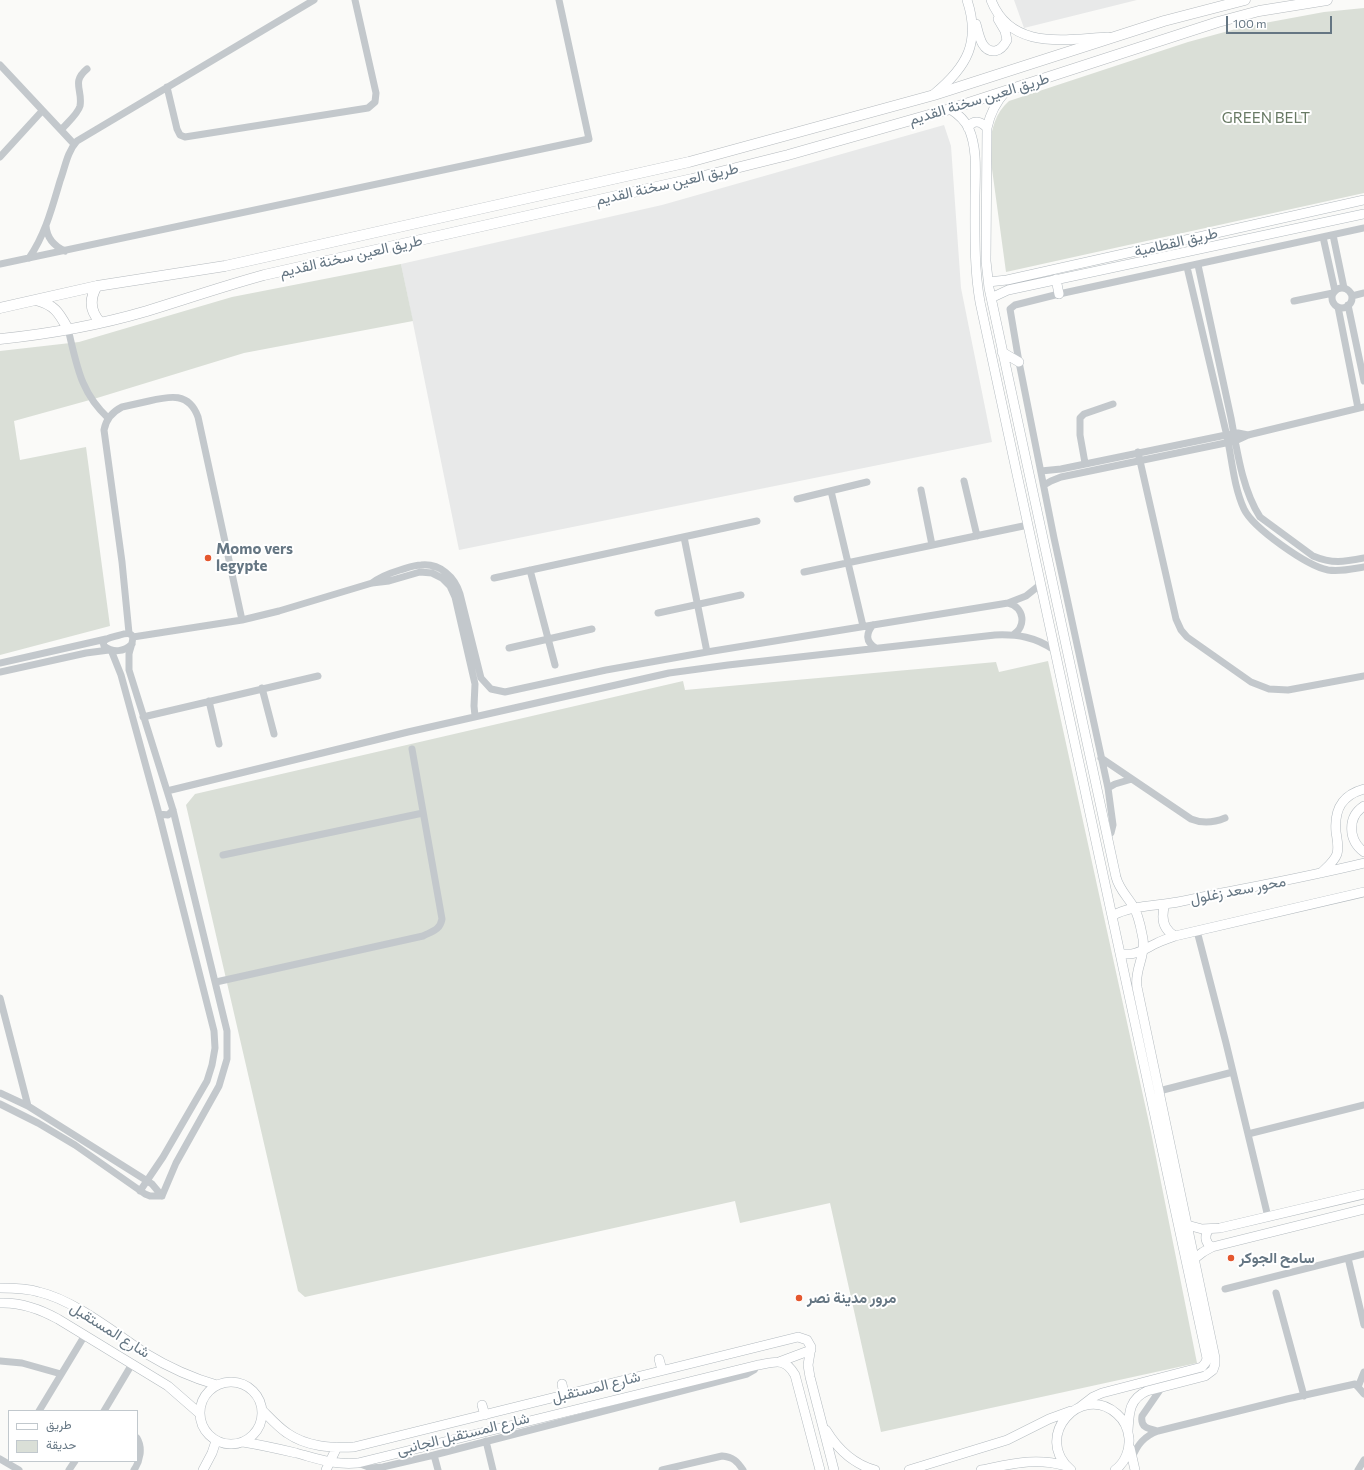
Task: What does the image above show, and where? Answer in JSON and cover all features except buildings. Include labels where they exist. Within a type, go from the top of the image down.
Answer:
[{"type":"main road","name":"طريق العين سخنة القديم","points":[[0,308],[97,286],[213,268],[689,162],[934,94],[1164,21],[1217,6],[1246,0]]},
{"type":"main road","name":"طريق العين سخنة القديم","points":[[0,339],[68,329],[100,322],[146,311],[264,275],[706,175],[950,109],[1218,22],[1259,11],[1326,0]]},
{"type":"main road","points":[[97,286],[92,293],[91,309],[100,322]]},
{"type":"main road","points":[[34,300],[45,302],[52,306],[58,312],[68,329]]},
{"type":"street","points":[[29,258],[46,226],[69,153],[74,144],[83,136],[314,0]]},
{"type":"street","points":[[167,87],[178,132],[180,135],[185,137],[368,108],[375,102],[376,93],[354,0]]},
{"type":"street","points":[[0,264],[589,139],[559,0]]},
{"type":"street","points":[[967,0],[982,44],[989,50],[998,50],[1005,45],[1006,36],[992,3]]},
{"type":"street","points":[[992,3],[1006,23],[1024,35],[1034,38],[1045,40],[1116,36]]},
{"type":"street","points":[[934,94],[953,77],[968,55],[973,34],[971,11]]},
{"type":"street","points":[[0,65],[74,144]]},
{"type":"street","points":[[61,130],[79,108],[79,77],[87,68]]},
{"type":"street","points":[[1006,91],[992,112],[987,128],[986,261],[988,282],[1117,882],[1135,908],[1143,939],[1144,950],[1137,973],[1136,982],[1215,1358],[1214,1366],[1211,1372],[1205,1376],[1143,1393],[1133,1401],[1129,1409],[1128,1431],[1129,1446],[1135,1470]]},
{"type":"street","points":[[950,109],[958,114],[968,128],[974,145],[976,163],[975,260],[978,288],[1054,650],[1207,1360],[1202,1367],[1097,1395],[1066,1416],[1057,1432],[1056,1441],[1057,1450],[1061,1459],[1068,1468]]},
{"type":"street","points":[[0,157],[42,111]]},
{"type":"street","points":[[968,128],[970,125],[981,122],[987,128]]},
{"type":"street","name":"طريق القطامية","points":[[988,282],[1007,280],[1364,200]]},
{"type":"street","points":[[1318,210],[1321,223]]},
{"type":"street","name":"طريق القطامية","points":[[991,298],[1008,290],[1056,279],[1364,214]]},
{"type":"street","points":[[46,226],[50,240],[56,247],[65,251]]},
{"type":"street","points":[[1107,836],[1111,833],[1114,825],[1108,788],[1088,702],[1019,362],[1010,309],[1015,305],[1059,294],[1364,228]]},
{"type":"street","points":[[1333,235],[1344,288]]},
{"type":"street","points":[[1044,486],[1056,479],[1140,460],[1232,442],[1248,435],[1361,407],[1338,307],[1333,301],[1334,292],[1323,237]]},
{"type":"street","points":[[1198,265],[1230,434]]},
{"type":"street","points":[[1187,267],[1232,442],[1249,499],[1254,509],[1260,517],[1313,556],[1322,560],[1336,563],[1364,558]]},
{"type":"street","points":[[1056,279],[1059,294]]},
{"type":"street","points":[[1294,301],[1334,292],[1339,288],[1344,288],[1350,292],[1352,296],[1351,302],[1343,307],[1338,307]]},
{"type":"street","points":[[1352,296],[1364,293]]},
{"type":"street","points":[[1348,305],[1364,381]]},
{"type":"street","points":[[68,329],[85,390],[98,409],[108,418]]},
{"type":"street","points":[[1002,352],[1019,362]]},
{"type":"street","points":[[162,1196],[176,1163],[219,1086],[224,1073],[227,1052],[227,1031],[173,810],[129,670],[131,638],[104,436],[105,424],[108,418],[116,410],[122,407],[169,396],[180,398],[190,403],[193,407],[198,417],[242,620]]},
{"type":"street","points":[[1085,463],[1080,434],[1080,418],[1084,414],[1113,404]]},
{"type":"street","points":[[1041,471],[1055,470],[1230,434],[1248,435]]},
{"type":"street","points":[[1232,442],[1233,472],[1244,509],[1258,527],[1282,545],[1321,568],[1338,570],[1364,567]]},
{"type":"street","points":[[1138,452],[1176,619],[1181,630],[1187,637],[1196,645],[1251,682],[1269,689],[1288,690],[1364,676]]},
{"type":"street","points":[[964,481],[977,536]]},
{"type":"street","points":[[797,499],[867,482]]},
{"type":"street","points":[[831,490],[863,626]]},
{"type":"street","points":[[921,490],[932,545]]},
{"type":"street","points":[[494,578],[757,521]]},
{"type":"street","points":[[804,572],[1028,525]]},
{"type":"street","points":[[684,537],[707,652]]},
{"type":"street","points":[[1282,545],[1287,537]]},
{"type":"street","points":[[131,638],[242,620],[279,611],[372,582],[387,574],[422,565],[434,566],[449,574],[459,588],[479,673],[484,682],[487,686],[505,692],[598,672],[707,652],[1008,603],[1026,596],[1041,584]]},
{"type":"street","points":[[530,570],[555,665]]},
{"type":"street","points":[[372,582],[390,581],[420,572],[432,573],[447,582],[455,597],[475,690],[475,716]]},
{"type":"street","points":[[658,613],[741,595]]},
{"type":"street","points":[[1008,603],[1019,608],[1023,619],[1019,630],[1013,635]]},
{"type":"street","points":[[873,625],[867,637],[870,644],[876,648]]},
{"type":"street","points":[[509,648],[592,629]]},
{"type":"street","points":[[0,663],[106,639],[126,633],[131,638]]},
{"type":"street","points":[[167,791],[475,716],[668,673],[708,667],[995,635],[1013,635],[1035,639],[1054,650]]},
{"type":"street","points":[[0,672],[86,653],[125,649],[131,638]]},
{"type":"street","points":[[106,639],[103,645],[110,650],[121,675],[159,814],[214,1031],[212,1065],[206,1081],[163,1157],[140,1191]]},
{"type":"street","points":[[143,717],[318,676]]},
{"type":"street","points":[[475,690],[487,686]]},
{"type":"street","points":[[262,688],[274,734]]},
{"type":"street","points":[[209,701],[219,744]]},
{"type":"street","points":[[216,982],[423,936],[437,929],[441,925],[442,919],[412,749]]},
{"type":"street","points":[[1101,758],[1191,819],[1199,822],[1217,822],[1225,818]]},
{"type":"street","points":[[1108,788],[1115,784],[1132,779]]},
{"type":"street","points":[[151,787],[157,780],[163,781]]},
{"type":"street","points":[[1321,874],[1334,859],[1338,850],[1336,820],[1340,805],[1350,794],[1364,789]]},
{"type":"street","points":[[1364,806],[1359,809],[1350,826],[1356,844],[1364,852]]},
{"type":"street","points":[[159,814],[165,815],[173,810]]},
{"type":"street","points":[[223,855],[423,813]]},
{"type":"street","name":"محور سعد زغلول","points":[[1112,916],[1125,910],[1165,904],[1321,874],[1364,863]]},
{"type":"street","name":"محور سعد زغلول","points":[[1120,953],[1135,954],[1175,936],[1364,892]]},
{"type":"street","points":[[1165,904],[1162,915],[1163,922],[1170,933],[1175,936]]},
{"type":"street","points":[[1197,931],[1268,1217]]},
{"type":"street","points":[[0,998],[2,1013],[28,1106]]},
{"type":"street","points":[[1159,1092],[1233,1072]]},
{"type":"street","points":[[0,1093],[28,1106],[147,1181],[156,1188],[162,1196]]},
{"type":"street","points":[[0,1104],[38,1123],[75,1146],[140,1191],[150,1196],[162,1196]]},
{"type":"street","points":[[1248,1134],[1364,1105]]},
{"type":"street","points":[[1187,1225],[1209,1229],[1220,1228],[1364,1194]]},
{"type":"street","points":[[1194,1259],[1202,1252],[1212,1248],[1364,1209]]},
{"type":"street","points":[[1209,1229],[1206,1239],[1209,1246],[1212,1248]]},
{"type":"street","points":[[1225,1289],[1364,1254]]},
{"type":"street","points":[[1348,1258],[1364,1325]]},
{"type":"street","name":"شارع المستقبل","points":[[0,1288],[27,1289],[53,1296],[76,1308],[145,1353],[172,1368],[217,1385]]},
{"type":"street","points":[[1276,1294],[1304,1396]]},
{"type":"street","name":"شارع المستقبل","points":[[0,1303],[17,1303],[44,1311],[168,1386],[199,1413]]},
{"type":"street","points":[[40,1410],[85,1335]]},
{"type":"street","name":"شارع المستقبل","points":[[244,1442],[296,1453],[328,1466],[358,1463],[758,1365],[779,1362],[811,1350],[811,1347],[807,1340],[798,1336],[362,1446],[318,1446],[304,1442],[288,1434],[262,1410]]},
{"type":"street","points":[[811,1350],[808,1365],[834,1470]]},
{"type":"street","points":[[659,1359],[662,1370]]},
{"type":"street","points":[[0,1361],[22,1363],[61,1374]]},
{"type":"street","points":[[779,1362],[786,1363],[791,1368],[794,1375],[820,1470]]},
{"type":"street","points":[[105,1410],[132,1364]]},
{"type":"street","name":"شارع المستقبل الجانبى","points":[[358,1463],[371,1468],[383,1467],[434,1455],[747,1374],[754,1370],[758,1365]]},
{"type":"street","points":[[1358,1387],[1364,1372]]},
{"type":"street","points":[[231,1382],[245,1385],[255,1393],[261,1404],[262,1410],[262,1418],[257,1431],[253,1436],[244,1442],[230,1445],[216,1441],[206,1432],[202,1426],[199,1413],[202,1402],[210,1390],[217,1385],[231,1382]]},
{"type":"street","points":[[562,1384],[564,1394]]},
{"type":"street","points":[[1132,1459],[1135,1451],[1142,1441],[1146,1437],[1158,1431],[1355,1384],[1364,1394]]},
{"type":"street","points":[[1158,1431],[1146,1428],[1141,1420],[1142,1416],[1162,1387]]},
{"type":"street","points":[[531,1404],[535,1419]]},
{"type":"street","points":[[482,1405],[485,1415]]},
{"type":"street","points":[[909,1470],[1007,1440],[1060,1414],[1087,1405],[1105,1407],[1113,1411],[1120,1417],[1128,1431]]},
{"type":"street","points":[[822,1423],[837,1445],[844,1452],[861,1464],[875,1470]]},
{"type":"street","points":[[138,1441],[140,1446],[138,1460]]},
{"type":"street","points":[[202,1470],[212,1453],[216,1441]]},
{"type":"street","points":[[486,1441],[493,1470]]},
{"type":"street","points":[[1115,1470],[1126,1457],[1129,1446]]},
{"type":"street","points":[[328,1466],[337,1447]]},
{"type":"street","points":[[434,1455],[438,1470]]},
{"type":"street","points":[[662,1470],[722,1456],[730,1457],[736,1461],[743,1470]]},
{"type":"street","points":[[981,1470],[1025,1461],[1056,1463],[1068,1468]]},
{"type":"street","points":[[9,1462],[19,1470]]},
{"type":"shaded area","points":[[1014,0],[1137,0],[1024,28]]},
{"type":"shaded area","points":[[944,125],[951,146],[961,288],[992,442],[459,550],[401,264],[662,205]]},
{"type":"green space","name":"GREEN BELT","points":[[1364,8],[1364,193],[1006,272],[989,147],[997,116],[1009,101],[1188,42],[1243,27],[1324,12]]},
{"type":"green space","points":[[401,264],[413,321],[244,353],[97,398],[14,421],[20,460],[86,447],[110,626],[0,655],[0,351],[79,342],[232,297]]},
{"type":"green space","points":[[1048,661],[1151,1132],[1197,1363],[881,1432],[830,1203],[740,1223],[735,1201],[305,1297],[298,1291],[186,805],[195,794],[683,681],[685,690],[996,662],[999,672]]},
{"type":"place","name":"Momo vers legypte","points":[[208,558]]},
{"type":"place","name":"سامح الجوكر","points":[[1231,1258]]},
{"type":"place","name":"مرور مدينة نصر","points":[[799,1298]]}]
